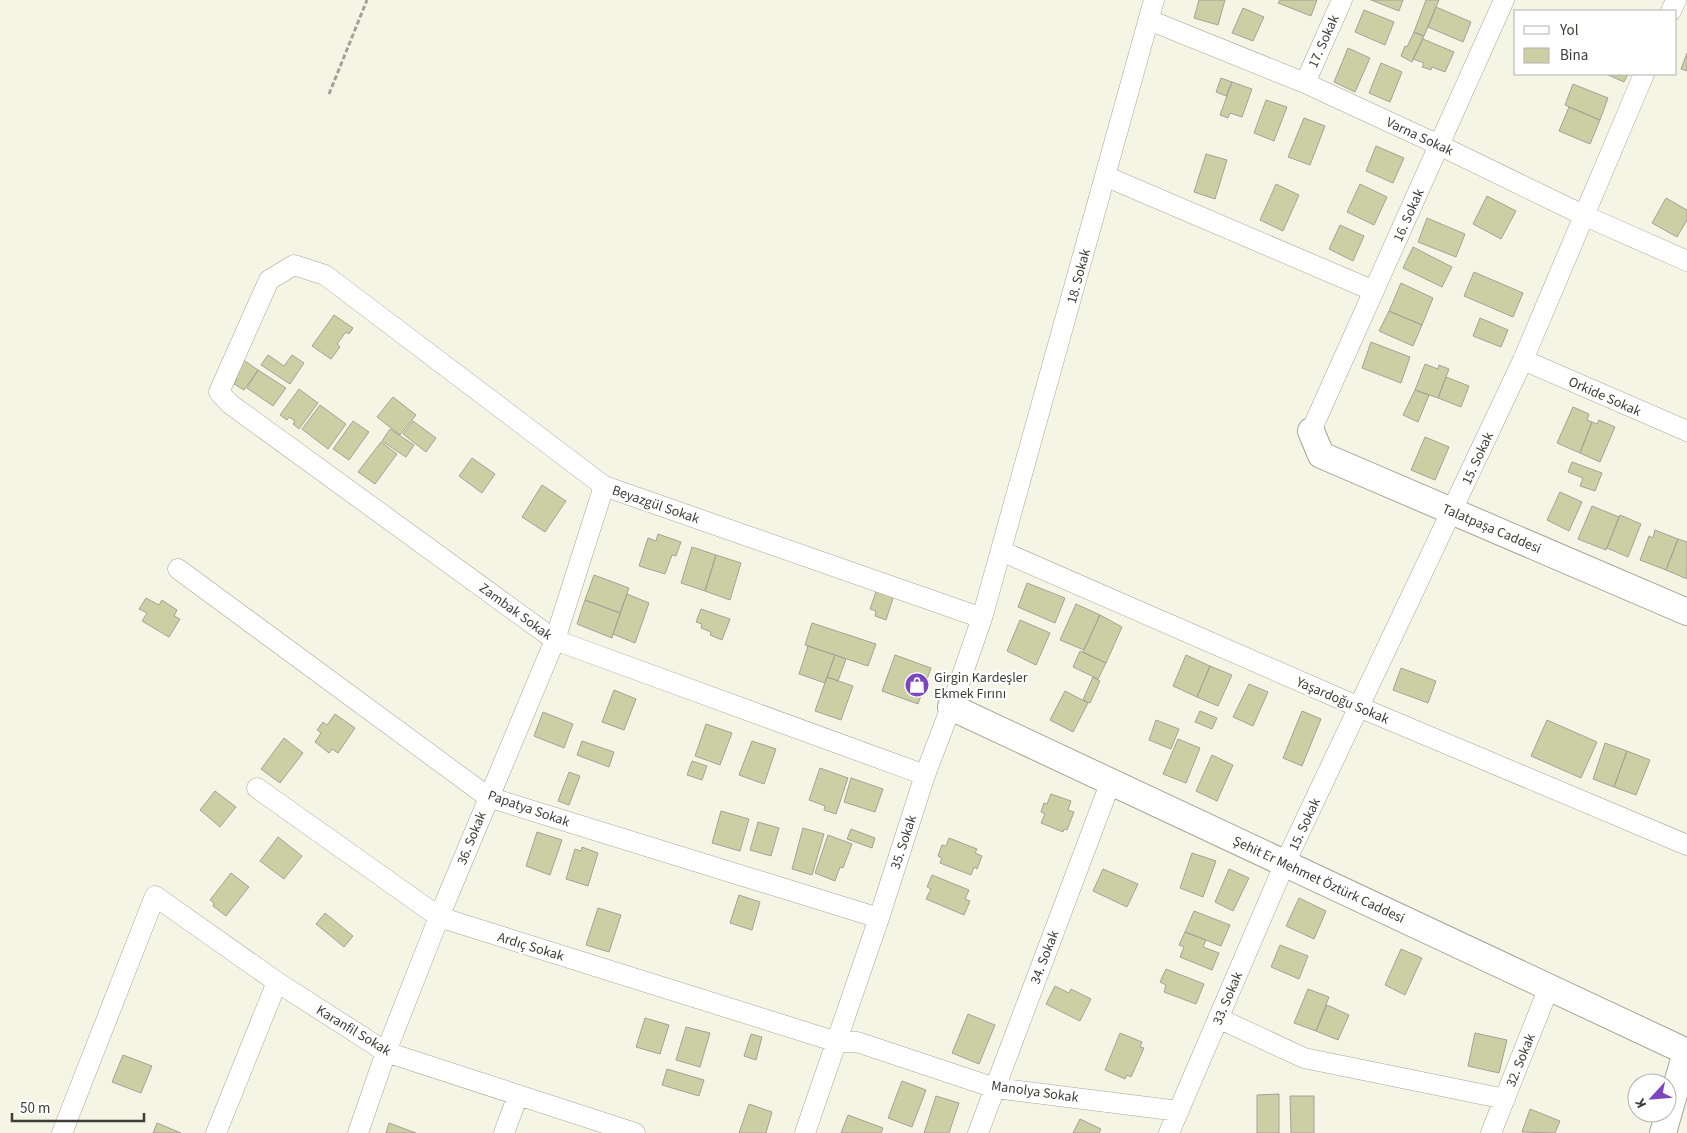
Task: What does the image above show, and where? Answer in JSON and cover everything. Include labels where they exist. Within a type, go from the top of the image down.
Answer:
[{"type":"street","name":"18. Sokak","points":[[1001,551],[1154,0]]},
{"type":"street","name":"17. Sokak","points":[[1305,83],[1342,0]]},
{"type":"street","name":"16. Sokak","points":[[1311,431],[1504,0]]},
{"type":"street","name":"Varna Sokak","points":[[1148,20],[1305,83],[1583,215],[1687,261]]},
{"type":"street","name":"15. Sokak","points":[[1285,863],[1523,360],[1644,75]]},
{"type":"street","points":[[1105,176],[1374,291]]},
{"type":"street","name":"Beyazgül Sokak","points":[[230,404],[219,392],[269,280],[294,265],[325,274],[604,486],[982,618]]},
{"type":"street","name":"Orkide Sokak","points":[[1523,360],[1687,431]]},
{"type":"street","name":"Zambak Sokak","points":[[230,404],[555,640],[925,775]]},
{"type":"street","name":"Talatpaşa Caddesi","points":[[1311,431],[1321,454],[1687,612]]},
{"type":"street","name":"36. Sokak","points":[[358,1133],[386,1052],[439,917],[555,640],[604,486]]},
{"type":"street","name":"35. Sokak","points":[[804,1133],[879,918],[925,775],[982,618],[1001,551]]},
{"type":"street","name":"Yaşardoğu Sokak","points":[[1001,551],[1359,707],[1687,845]]},
{"type":"street","name":"Papatya Sokak","points":[[178,569],[488,797],[879,918]]},
{"type":"street","name":"Şehit Er Mehmet Öztürk Caddesi","points":[[951,707],[1687,1052]]},
{"type":"street","name":"34. Sokak","points":[[978,1133],[1111,782]]},
{"type":"street","name":"Ardıç Sokak","points":[[257,788],[439,917],[837,1042]]},
{"type":"street","name":"33. Sokak","points":[[1169,1133],[1285,863]]},
{"type":"street","name":"Karanfil Sokak","points":[[62,1133],[155,896],[277,982],[386,1052],[635,1133]]},
{"type":"street","points":[[216,1133],[277,982]]},
{"type":"street","name":"32. Sokak","points":[[1491,1133],[1549,988]]},
{"type":"street","points":[[1218,1018],[1304,1058],[1505,1099]]},
{"type":"street","name":"Manolya Sokak","points":[[837,1042],[857,1042],[995,1088],[1179,1110]]},
{"type":"street","points":[[1663,1133],[1687,1052]]},
{"type":"street","points":[[504,1133],[518,1095]]},
{"type":"path","points":[[328,94],[367,0]]},
{"type":"building","points":[[1199,0],[1225,0],[1218,25],[1194,18]]},
{"type":"building","points":[[1280,0],[1317,0],[1311,16],[1278,3]]},
{"type":"building","points":[[1371,0],[1403,0],[1399,11]]},
{"type":"building","points":[[1426,0],[1439,0],[1424,36],[1414,32]]},
{"type":"building","points":[[1436,7],[1471,22],[1463,42],[1428,27]]},
{"type":"building","points":[[1243,8],[1264,17],[1253,41],[1232,33]]},
{"type":"building","points":[[1364,10],[1394,22],[1385,45],[1355,32]]},
{"type":"building","points":[[1414,32],[1424,36],[1412,62],[1401,56]]},
{"type":"building","points":[[1423,39],[1454,52],[1445,72],[1432,67],[1431,70],[1422,67],[1424,63],[1413,59]]},
{"type":"building","points":[[1348,48],[1370,58],[1355,92],[1334,82]]},
{"type":"building","points":[[1687,53],[1687,71],[1681,69]]},
{"type":"building","points":[[1381,63],[1402,72],[1390,102],[1369,93]]},
{"type":"building","points":[[1608,75],[1628,75],[1624,82]]},
{"type":"building","points":[[1221,78],[1232,82],[1226,96],[1216,92]]},
{"type":"building","points":[[1232,82],[1252,89],[1242,117],[1230,113],[1228,118],[1220,115]]},
{"type":"building","points":[[1573,84],[1608,98],[1600,120],[1565,105]]},
{"type":"building","points":[[1266,100],[1287,107],[1274,141],[1254,133]]},
{"type":"building","points":[[1569,107],[1600,120],[1590,144],[1559,131]]},
{"type":"building","points":[[1304,118],[1325,126],[1310,165],[1288,157]]},
{"type":"building","points":[[1376,146],[1404,158],[1393,183],[1366,171]]},
{"type":"building","points":[[1206,154],[1227,160],[1215,199],[1194,192]]},
{"type":"building","points":[[1276,184],[1299,195],[1283,231],[1260,220]]},
{"type":"building","points":[[1360,184],[1387,197],[1374,225],[1347,212]]},
{"type":"building","points":[[1487,196],[1516,211],[1501,239],[1473,224]]},
{"type":"building","points":[[1666,198],[1687,210],[1687,220],[1677,237],[1652,223]]},
{"type":"building","points":[[1427,218],[1465,234],[1456,257],[1418,242]]},
{"type":"building","points":[[1340,225],[1364,236],[1353,261],[1329,249]]},
{"type":"building","points":[[1413,247],[1452,267],[1442,287],[1403,268]]},
{"type":"building","points":[[1474,272],[1523,293],[1513,317],[1464,296]]},
{"type":"building","points":[[1401,283],[1433,298],[1422,325],[1389,311]]},
{"type":"building","points":[[1389,311],[1422,325],[1413,346],[1379,331]]},
{"type":"building","points":[[334,315],[353,328],[349,334],[346,332],[337,344],[340,347],[331,359],[312,346]]},
{"type":"building","points":[[1480,318],[1508,330],[1501,347],[1473,336]]},
{"type":"building","points":[[1371,342],[1410,357],[1401,383],[1362,368]]},
{"type":"building","points":[[268,355],[284,366],[292,355],[304,363],[290,384],[261,365]]},
{"type":"building","points":[[242,359],[258,370],[244,390],[234,384],[237,379],[232,375]]},
{"type":"building","points":[[1425,364],[1438,369],[1439,365],[1449,369],[1438,398],[1415,390]]},
{"type":"building","points":[[258,370],[286,388],[273,406],[247,388]]},
{"type":"building","points":[[1446,377],[1469,386],[1461,407],[1438,398]]},
{"type":"building","points":[[299,389],[318,403],[299,429],[293,424],[295,421],[289,417],[287,420],[280,415]]},
{"type":"building","points":[[1415,390],[1429,395],[1418,422],[1403,415]]},
{"type":"building","points":[[393,397],[416,415],[400,435],[377,417]]},
{"type":"building","points":[[320,405],[346,424],[328,449],[302,429]]},
{"type":"building","points":[[1573,407],[1589,414],[1587,420],[1592,422],[1580,453],[1557,443]]},
{"type":"building","points":[[1599,420],[1615,427],[1600,462],[1580,453],[1592,422],[1597,424]]},
{"type":"building","points":[[353,421],[369,432],[349,460],[333,449]]},
{"type":"building","points":[[413,421],[436,438],[426,452],[403,434]]},
{"type":"building","points":[[390,429],[414,445],[406,457],[382,441]]},
{"type":"building","points":[[1425,437],[1449,447],[1435,480],[1411,470]]},
{"type":"building","points":[[381,442],[397,454],[375,484],[358,472]]},
{"type":"building","points":[[472,458],[495,474],[482,493],[459,476]]},
{"type":"building","points":[[1572,462],[1602,473],[1595,491],[1580,486],[1583,478],[1568,472]]},
{"type":"building","points":[[542,485],[566,501],[545,532],[522,517]]},
{"type":"building","points":[[1560,492],[1582,502],[1569,531],[1547,520]]},
{"type":"building","points":[[1592,506],[1619,517],[1606,550],[1578,539]]},
{"type":"building","points":[[1620,515],[1641,524],[1628,557],[1607,548]]},
{"type":"building","points":[[1655,530],[1678,539],[1666,570],[1640,560],[1649,536],[1653,538]]},
{"type":"building","points":[[658,534],[681,542],[676,556],[672,555],[665,574],[639,566],[648,538],[656,541]]},
{"type":"building","points":[[1678,539],[1687,542],[1687,579],[1666,570]]},
{"type":"building","points":[[692,547],[716,555],[705,591],[681,583]]},
{"type":"building","points":[[716,555],[741,563],[730,600],[705,591]]},
{"type":"building","points":[[594,575],[629,588],[620,613],[585,600]]},
{"type":"building","points":[[1027,583],[1065,598],[1055,623],[1018,607]]},
{"type":"building","points":[[877,589],[894,595],[886,620],[875,616],[876,611],[870,609]]},
{"type":"building","points":[[627,594],[649,603],[635,643],[613,634]]},
{"type":"building","points":[[146,598],[159,605],[162,600],[177,610],[174,616],[180,619],[169,637],[142,621],[147,613],[139,609]]},
{"type":"building","points":[[585,600],[620,613],[612,638],[577,624]]},
{"type":"building","points":[[1076,604],[1100,615],[1084,650],[1060,640]]},
{"type":"building","points":[[701,609],[730,619],[722,640],[710,635],[711,632],[701,628],[702,624],[696,622]]},
{"type":"building","points":[[1100,615],[1122,627],[1106,663],[1083,652]]},
{"type":"building","points":[[1020,620],[1050,633],[1036,665],[1007,651]]},
{"type":"building","points":[[812,623],[876,644],[868,666],[805,645]]},
{"type":"building","points":[[808,646],[835,655],[825,683],[799,674]]},
{"type":"building","points":[[1080,651],[1106,663],[1098,679],[1073,667]]},
{"type":"building","points":[[835,655],[846,659],[838,681],[827,677]]},
{"type":"building","points":[[895,655],[931,668],[918,704],[882,691]]},
{"type":"building","points":[[1186,655],[1210,666],[1197,697],[1173,686]]},
{"type":"building","points":[[1210,666],[1232,675],[1218,706],[1197,697]]},
{"type":"building","points":[[1401,668],[1436,681],[1428,703],[1393,690]]},
{"type":"building","points":[[827,677],[853,686],[841,720],[815,711]]},
{"type":"building","points":[[1093,677],[1100,681],[1090,703],[1083,700]]},
{"type":"building","points":[[1249,684],[1268,692],[1253,726],[1233,717]]},
{"type":"building","points":[[614,690],[636,699],[624,730],[602,722]]},
{"type":"building","points":[[1065,691],[1088,703],[1073,732],[1050,720]]},
{"type":"building","points":[[1200,711],[1217,718],[1212,729],[1195,722]]},
{"type":"building","points":[[1302,711],[1321,719],[1302,766],[1283,758]]},
{"type":"building","points":[[543,712],[573,724],[564,748],[534,736]]},
{"type":"building","points":[[335,714],[355,728],[338,753],[332,749],[329,753],[315,742],[321,733],[317,730],[323,722],[327,725]]},
{"type":"building","points":[[1156,720],[1179,729],[1171,749],[1149,740]]},
{"type":"building","points":[[1547,720],[1597,742],[1581,778],[1531,756]]},
{"type":"building","points":[[706,724],[732,733],[720,765],[695,756]]},
{"type":"building","points":[[284,738],[303,753],[280,783],[261,769]]},
{"type":"building","points":[[1178,739],[1200,748],[1186,783],[1163,774]]},
{"type":"building","points":[[582,741],[614,752],[609,767],[577,755]]},
{"type":"building","points":[[752,741],[776,749],[764,784],[739,775]]},
{"type":"building","points":[[1605,743],[1627,751],[1614,787],[1593,779]]},
{"type":"building","points":[[1627,751],[1650,760],[1636,795],[1614,787]]},
{"type":"building","points":[[1212,755],[1233,765],[1217,801],[1196,791]]},
{"type":"building","points":[[692,761],[707,766],[702,780],[687,775]]},
{"type":"building","points":[[820,768],[848,778],[836,814],[824,810],[825,806],[809,800]]},
{"type":"building","points":[[569,772],[580,776],[569,805],[558,801]]},
{"type":"building","points":[[851,778],[883,789],[875,812],[844,802]]},
{"type":"building","points":[[215,791],[236,807],[220,827],[200,810]]},
{"type":"building","points":[[1051,794],[1071,801],[1068,810],[1074,812],[1067,830],[1064,829],[1063,832],[1041,823],[1045,814],[1041,812],[1044,803],[1047,804]]},
{"type":"building","points":[[721,811],[749,819],[740,851],[712,843]]},
{"type":"building","points":[[758,822],[779,828],[771,856],[750,850]]},
{"type":"building","points":[[803,828],[824,834],[812,875],[792,869]]},
{"type":"building","points":[[851,829],[875,838],[872,848],[847,839]]},
{"type":"building","points":[[537,832],[562,840],[550,875],[526,866]]},
{"type":"building","points":[[828,835],[852,844],[843,868],[840,867],[835,881],[815,873]]},
{"type":"building","points":[[278,837],[302,856],[284,879],[260,861]]},
{"type":"building","points":[[949,838],[977,849],[975,853],[982,856],[977,869],[974,867],[971,875],[940,863],[942,858],[938,856],[942,845],[946,846]]},
{"type":"building","points":[[582,847],[598,853],[588,886],[566,879],[575,849],[581,851]]},
{"type":"building","points":[[1192,853],[1216,861],[1203,897],[1180,888]]},
{"type":"building","points":[[1103,869],[1138,884],[1127,907],[1093,891]]},
{"type":"building","points":[[1229,869],[1249,878],[1233,911],[1215,902]]},
{"type":"building","points":[[231,873],[249,887],[226,916],[213,906],[214,903],[210,900]]},
{"type":"building","points":[[932,875],[969,890],[965,899],[970,901],[964,915],[926,899],[931,889],[927,887]]},
{"type":"building","points":[[739,895],[760,902],[752,930],[730,923]]},
{"type":"building","points":[[1299,898],[1326,911],[1314,939],[1286,926]]},
{"type":"building","points":[[598,908],[621,915],[609,952],[586,945]]},
{"type":"building","points":[[1194,911],[1230,925],[1221,946],[1185,932]]},
{"type":"building","points":[[325,913],[353,936],[344,947],[316,924]]},
{"type":"building","points":[[1185,932],[1206,940],[1203,947],[1219,953],[1212,970],[1180,957],[1184,947],[1179,945]]},
{"type":"building","points":[[1280,945],[1308,956],[1299,979],[1271,967]]},
{"type":"building","points":[[1401,949],[1422,958],[1405,995],[1385,985]]},
{"type":"building","points":[[1166,969],[1204,984],[1196,1004],[1164,992],[1166,985],[1160,982]]},
{"type":"building","points":[[1055,986],[1069,993],[1071,989],[1091,999],[1080,1021],[1046,1004]]},
{"type":"building","points":[[1308,989],[1329,997],[1316,1031],[1294,1023]]},
{"type":"building","points":[[1327,1005],[1349,1015],[1338,1040],[1316,1031]]},
{"type":"building","points":[[968,1014],[995,1025],[979,1064],[952,1053]]},
{"type":"building","points":[[645,1018],[669,1025],[660,1054],[636,1047]]},
{"type":"building","points":[[686,1027],[710,1033],[700,1067],[676,1060]]},
{"type":"building","points":[[1120,1033],[1142,1042],[1140,1047],[1144,1048],[1131,1077],[1127,1075],[1125,1079],[1105,1070]]},
{"type":"building","points":[[1475,1033],[1507,1040],[1499,1073],[1468,1066]]},
{"type":"building","points":[[751,1034],[762,1037],[756,1060],[744,1056]]},
{"type":"building","points":[[123,1055],[152,1066],[141,1093],[112,1082]]},
{"type":"building","points":[[667,1069],[704,1080],[699,1096],[662,1085]]},
{"type":"building","points":[[902,1081],[926,1090],[912,1127],[888,1118]]},
{"type":"building","points":[[1279,1094],[1279,1133],[1257,1133],[1257,1095]]},
{"type":"building","points":[[936,1096],[959,1103],[949,1133],[924,1133]]},
{"type":"building","points":[[1290,1096],[1314,1096],[1314,1133],[1291,1133]]},
{"type":"building","points":[[749,1104],[772,1112],[766,1133],[739,1133]]},
{"type":"building","points":[[1530,1109],[1560,1121],[1555,1133],[1522,1132]]},
{"type":"building","points":[[848,1115],[883,1128],[881,1133],[841,1133]]},
{"type":"building","points":[[1080,1119],[1101,1129],[1099,1133],[1073,1133]]},
{"type":"building","points":[[157,1123],[181,1133],[153,1133]]},
{"type":"building","points":[[389,1123],[416,1133],[386,1133]]},
{"type":"place","name":"Girgin Kardeşler Ekmek Fırını","points":[[917,685]]}]
